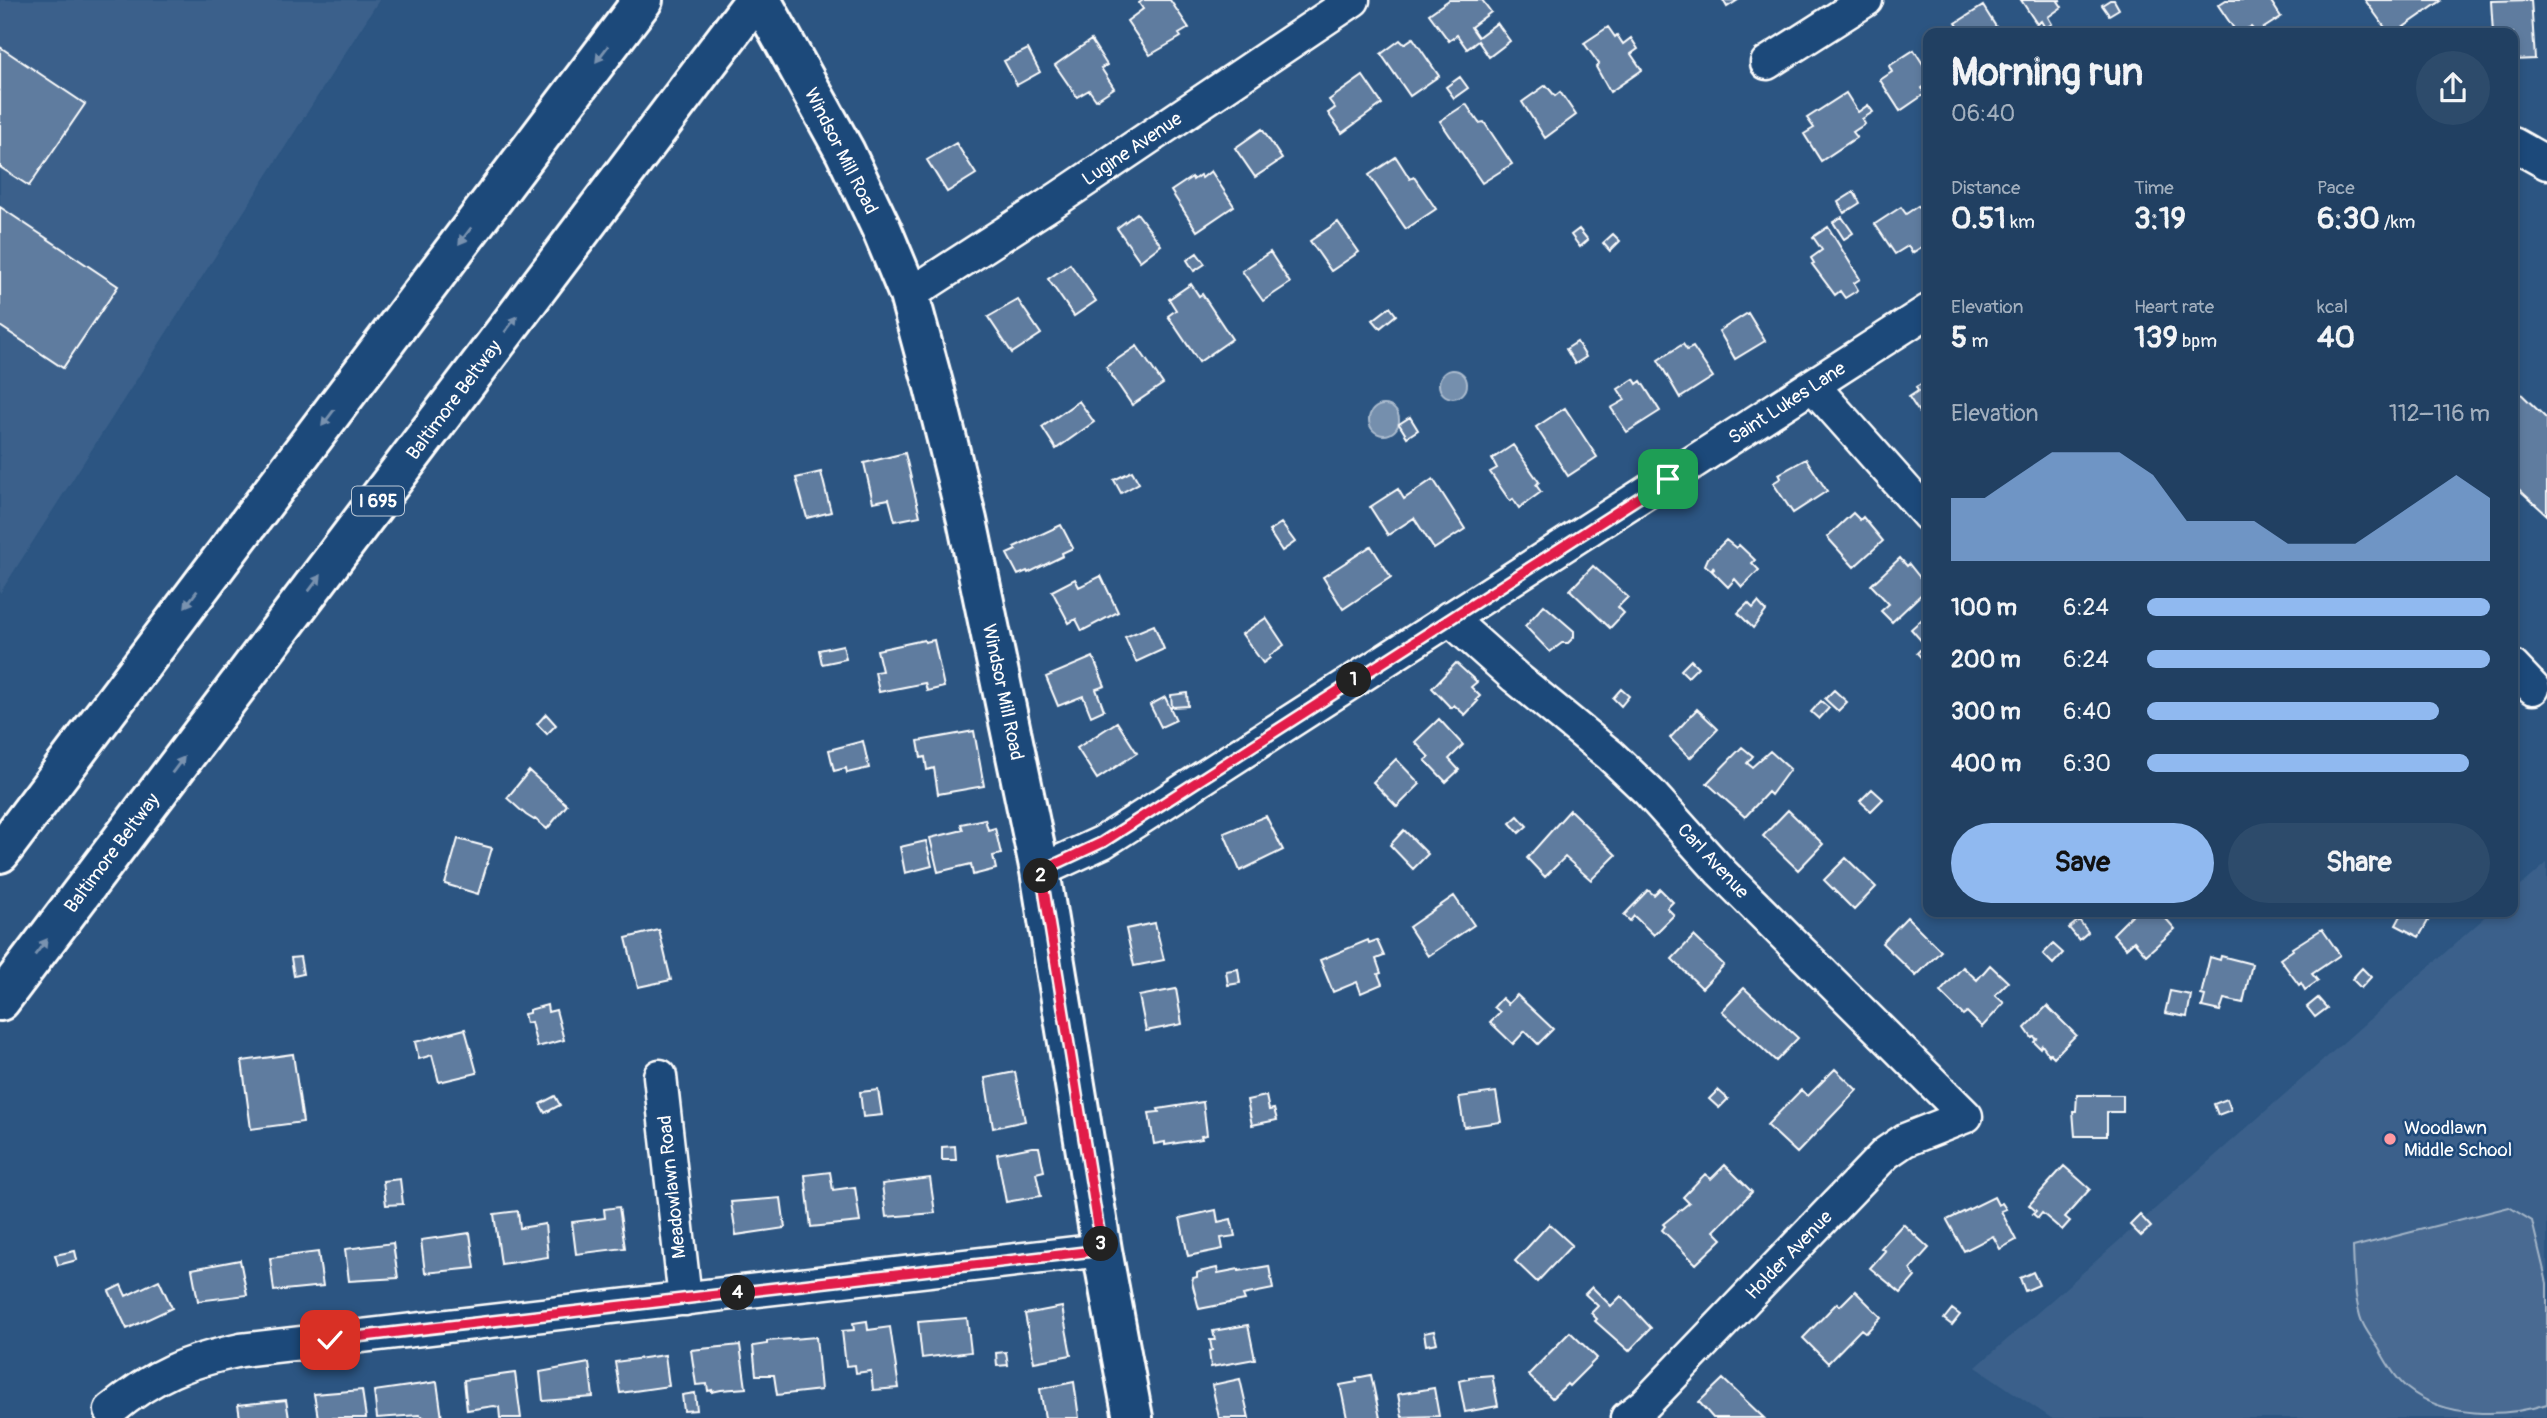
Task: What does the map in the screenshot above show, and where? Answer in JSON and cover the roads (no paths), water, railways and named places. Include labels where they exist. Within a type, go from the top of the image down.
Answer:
[{"type":"main road","points":[[0,853],[643,0]]},
{"type":"main road","name":"Baltimore Beltway","points":[[0,1001],[755,0]]},
{"type":"main road","name":"Windsor Mill Road","points":[[761,0],[845,152],[882,230],[909,295],[934,387],[967,520],[1041,871],[1102,1250],[1133,1418]]},
{"type":"street","name":"Lugine Avenue","points":[[909,295],[1059,198],[1353,0]]},
{"type":"street","points":[[1767,62],[1866,0]]},
{"type":"street","points":[[2518,146],[2545,157]]},
{"type":"street","name":"Saint Lukes Lane","points":[[1041,871],[1103,842],[1449,618],[1814,387],[1923,314]]},
{"type":"street","points":[[1814,387],[1923,509]]},
{"type":"street","name":"Carl Avenue","points":[[1449,618],[1515,677],[1610,755],[1649,792],[1721,873],[1966,1116]]},
{"type":"street","name":"Meadowlawn Road","points":[[660,1076],[685,1299]]},
{"type":"street","name":"Holder Avenue","points":[[1628,1418],[1646,1403],[1886,1153],[1905,1140],[1966,1116]]},
{"type":"street","points":[[111,1410],[138,1388],[168,1370],[241,1350],[1102,1250]]},
{"type":"place","name":"Woodlawn Middle School","points":[[2390,1139]]}]
